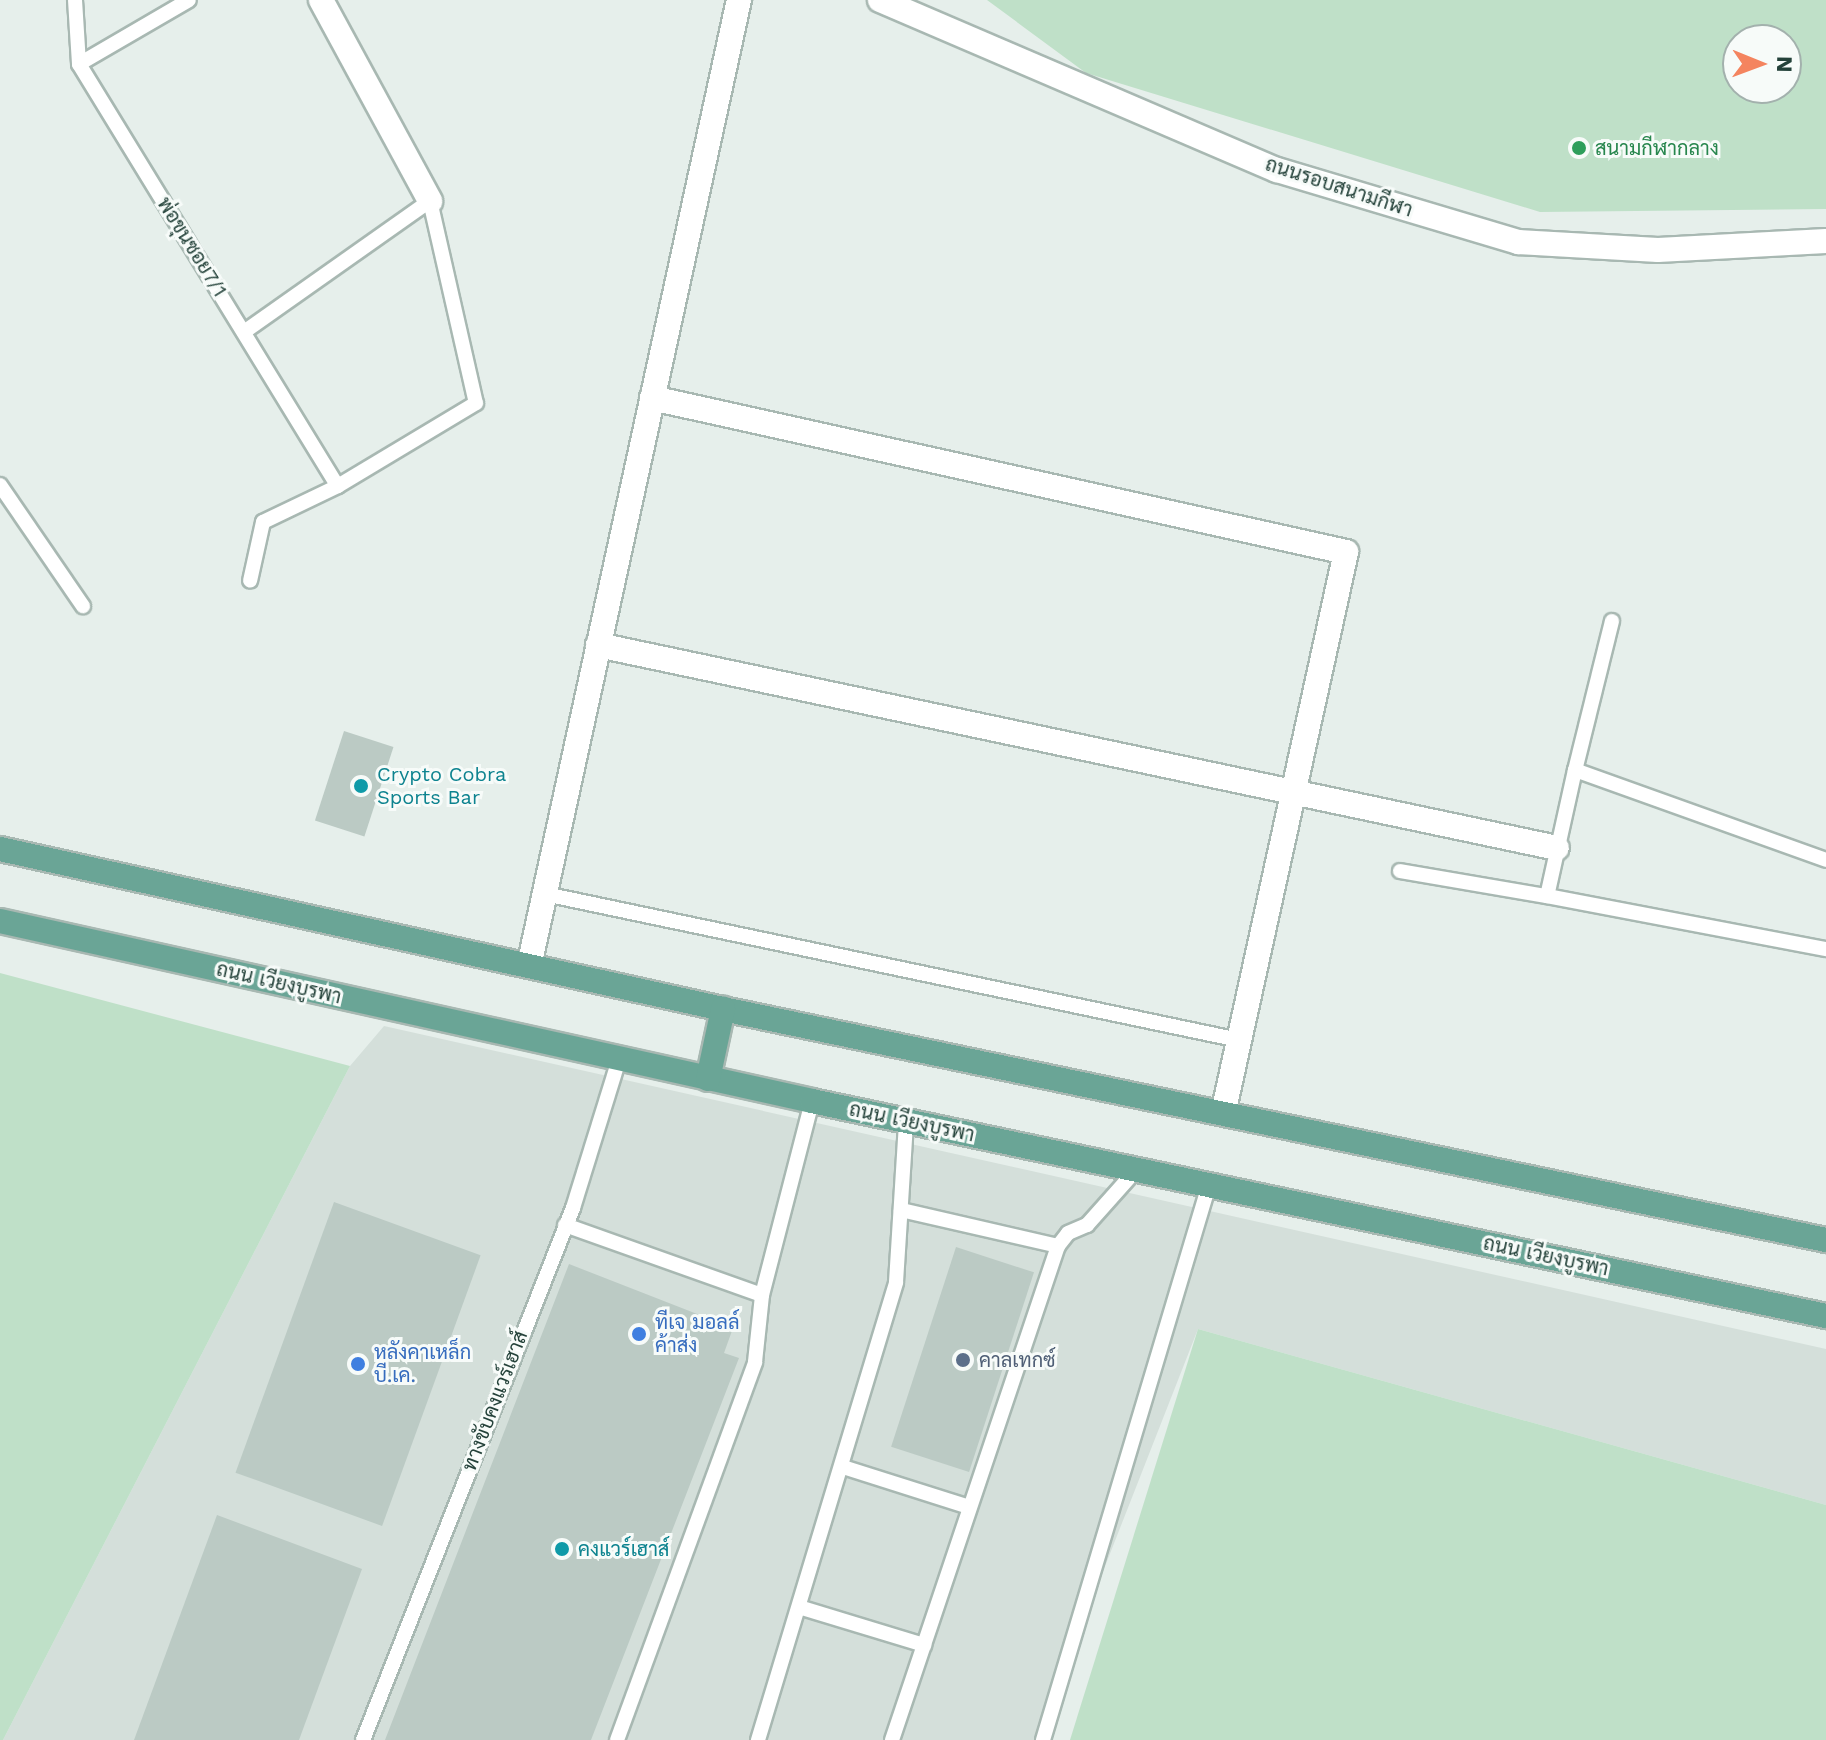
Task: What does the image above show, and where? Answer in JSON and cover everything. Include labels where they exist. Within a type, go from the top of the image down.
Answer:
[{"type":"main road","points":[[0,849],[723,1009],[1826,1240]]},
{"type":"main road","name":"ถนน เวียงบูรพา","points":[[0,921],[708,1079],[1826,1316]]},
{"type":"main road","points":[[708,1079],[723,1009]]},
{"type":"street","points":[[321,0],[430,201]]},
{"type":"street","points":[[529,966],[739,0]]},
{"type":"street","name":"ถนนรอบสนามกีฬา","points":[[880,0],[1277,170],[1518,242],[1658,250],[1826,241]]},
{"type":"street","points":[[652,398],[1346,552],[1223,1114]]},
{"type":"street","points":[[598,645],[1557,848]]},
{"type":"lane","name":"พ่อขุนซอย7/1","points":[[75,0],[79,64],[338,486]]},
{"type":"lane","points":[[79,64],[189,0]]},
{"type":"lane","points":[[244,332],[430,201],[476,403],[338,486],[263,522],[250,581]]},
{"type":"lane","points":[[0,485],[83,606]]},
{"type":"lane","points":[[1547,896],[1612,621]]},
{"type":"lane","points":[[1575,770],[1826,860]]},
{"type":"lane","points":[[1400,871],[1826,949]]},
{"type":"lane","points":[[545,894],[1239,1040]]},
{"type":"lane","name":"ทางขับคงแวร์เฮาส์","points":[[363,1740],[565,1225],[619,1059]]},
{"type":"lane","points":[[617,1740],[755,1362],[762,1295],[812,1101]]},
{"type":"lane","points":[[758,1740],[843,1467],[896,1282],[906,1121]]},
{"type":"lane","points":[[892,1740],[1058,1246],[1094,1217],[1136,1170]]},
{"type":"lane","points":[[1043,1740],[1209,1185]]},
{"type":"lane","points":[[901,1210],[1058,1246]]},
{"type":"lane","points":[[565,1225],[762,1295]]},
{"type":"lane","points":[[843,1467],[969,1507]]},
{"type":"lane","points":[[799,1607],[924,1645]]},
{"type":"shaded area","points":[[384,1026],[1826,1349],[1826,1505],[1198,1329],[1037,1740],[3,1740],[350,1066]]},
{"type":"green space","name":"สนามกีฬากลาง","points":[[987,0],[1826,0],[1826,209],[1540,212],[1086,73]]},
{"type":"green space","points":[[0,973],[350,1066],[3,1740],[0,1740]]},
{"type":"green space","points":[[1198,1329],[1826,1505],[1826,1740],[1070,1740]]},
{"type":"building","name":"Crypto Cobra Sports Bar","points":[[344,731],[393,747],[364,836],[315,820]]},
{"type":"building","name":"หลังคาเหล็ก บี.เค.","points":[[334,1202],[481,1255],[382,1526],[235,1473]]},
{"type":"building","name":"คาลเทกซ์","points":[[956,1247],[1034,1272],[969,1472],[891,1447]]},
{"type":"building","name":"คงแวร์เฮาส์","points":[[569,1264],[733,1328],[724,1353],[739,1358],[591,1740],[385,1740]]},
{"type":"building","points":[[217,1515],[362,1569],[299,1740],[134,1740]]},
{"type":"place","name":"สนามกีฬากลาง","points":[[1579,148]]},
{"type":"place","name":"Crypto Cobra Sports Bar","points":[[361,786]]},
{"type":"place","name":"ทีเจ มอลล์ ค้าส่ง","points":[[639,1334]]},
{"type":"place","name":"คาลเทกซ์","points":[[963,1360]]},
{"type":"place","name":"หลังคาเหล็ก บี.เค.","points":[[358,1364]]},
{"type":"place","name":"คงแวร์เฮาส์","points":[[562,1549]]}]
